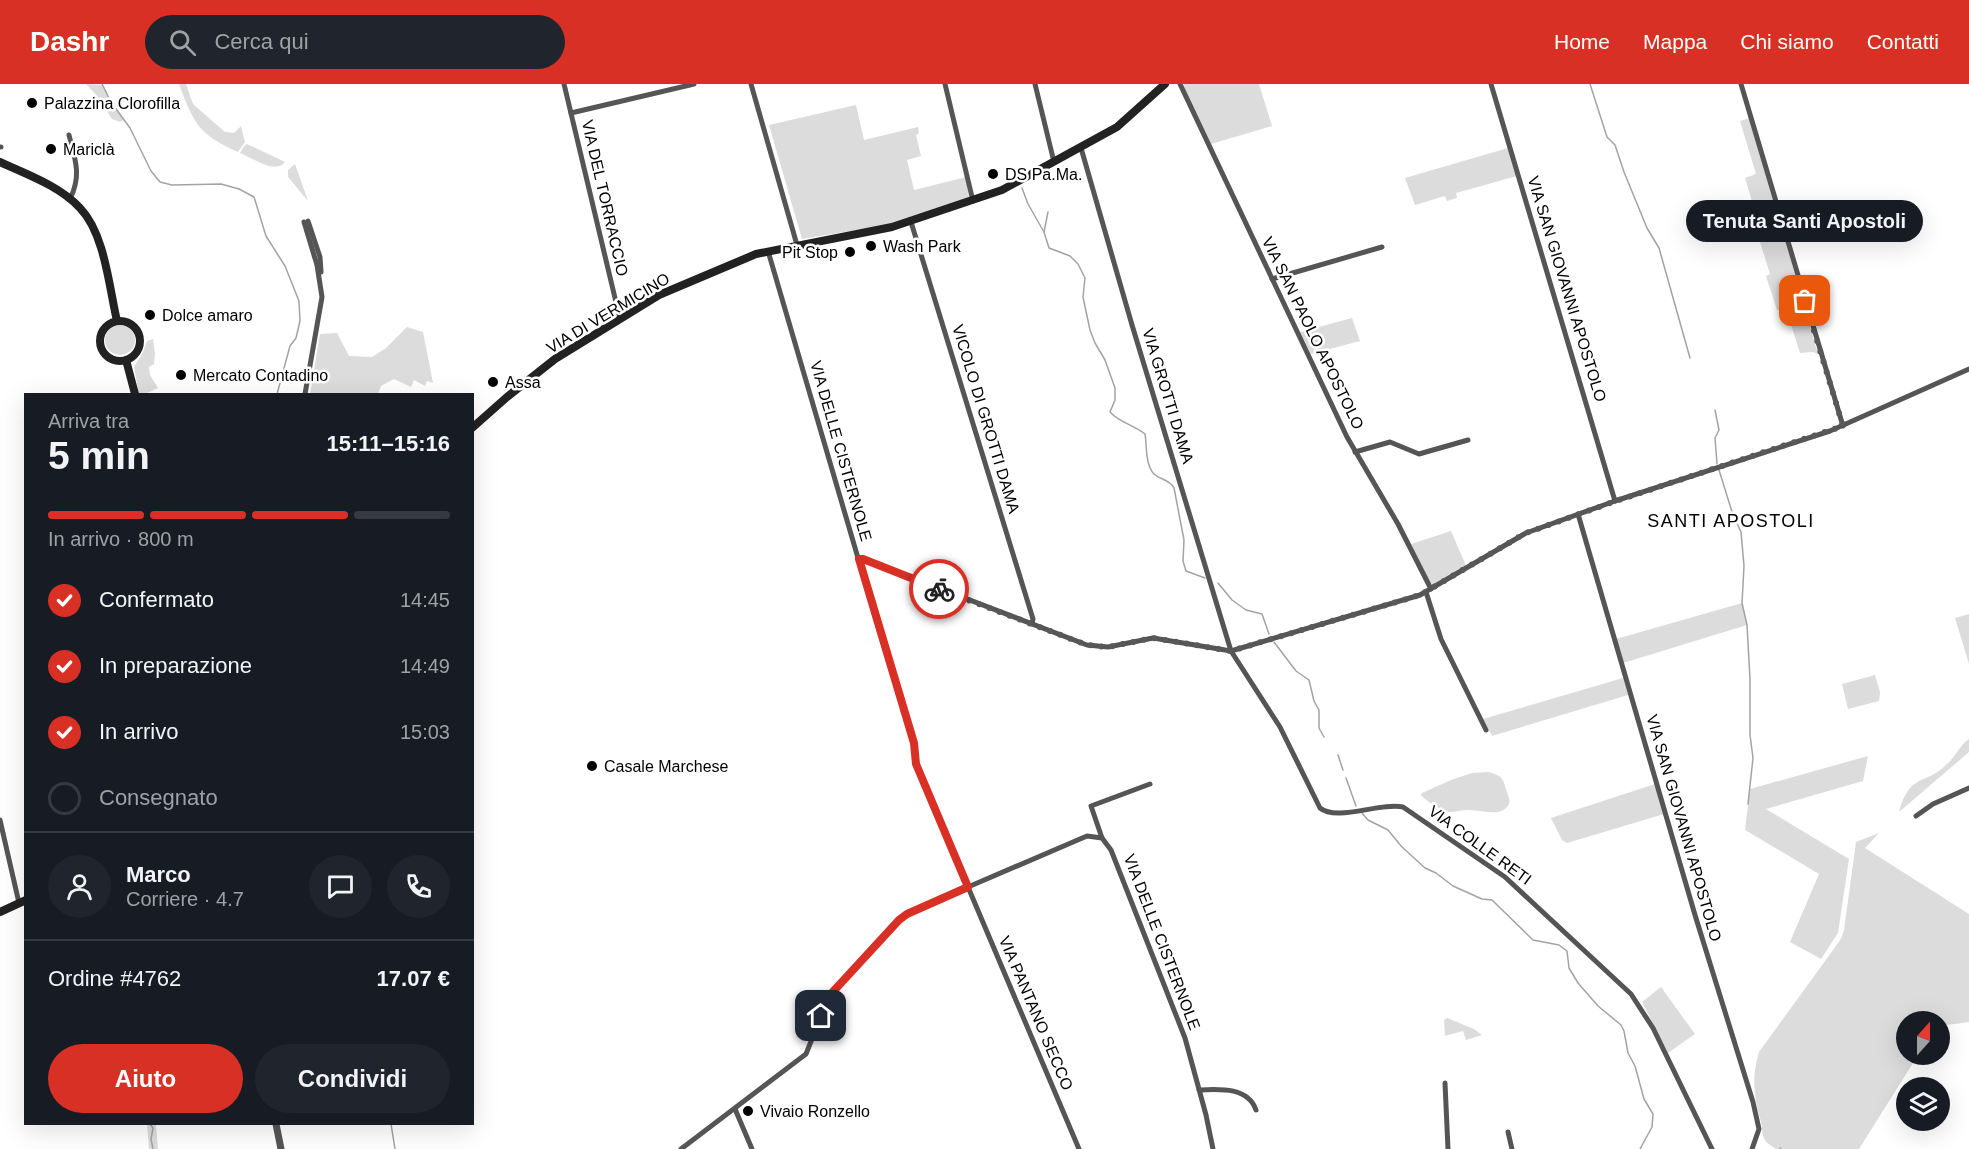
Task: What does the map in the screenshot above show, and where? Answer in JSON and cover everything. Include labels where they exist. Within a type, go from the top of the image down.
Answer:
[{"type":"main road","name":"VIA DI VERMICINO","points":[[474,426],[502,400],[550,362],[667,291],[750,256],[882,230],[1012,186],[1122,123],[1157,87],[1165,84]]},
{"type":"main road","points":[[0,162],[46,184],[70,199],[84,212],[94,227],[117,321]]},
{"type":"main road","points":[[117,321],[131,325],[140,337],[137,351],[126,360],[112,359],[105,354],[101,346],[100,338],[103,330],[109,324],[117,321]]},
{"type":"main road","points":[[126,360],[135,393]]},
{"type":"main road","points":[[0,912],[22,902]]},
{"type":"street","name":"VIA DEL TORRACCIO","points":[[564,84],[620,319]]},
{"type":"street","points":[[571,113],[694,84]]},
{"type":"street","points":[[751,84],[797,245]]},
{"type":"street","points":[[945,84],[973,201]]},
{"type":"street","points":[[1035,84],[1054,162]]},
{"type":"street","name":"VIA SAN PAOLO APOSTOLO","points":[[1180,84],[1355,452],[1398,524],[1428,591],[1444,647],[1486,730]]},
{"type":"street","name":"VIA SAN GIOVANNI APOSTOLO","points":[[1491,84],[1616,501]]},
{"type":"street","points":[[1741,84],[1843,426]]},
{"type":"street","points":[[69,135],[78,178],[70,199]]},
{"type":"street","name":"VIA GROTTI DAMA","points":[[1081,148],[1231,651]]},
{"type":"street","points":[[305,393],[321,306],[321,263],[306,222]]},
{"type":"street","name":"VICOLO DI GROTTI DAMA","points":[[911,222],[1017,565],[1033,619],[1032,624]]},
{"type":"street","points":[[1272,279],[1382,247]]},
{"type":"street","name":"VIA DELLE CISTERNOLE","points":[[768,251],[914,743],[916,764],[968,887]]},
{"type":"street","points":[[1795,296],[1798,314]]},
{"type":"street","points":[[1798,306],[1801,300]]},
{"type":"street","points":[[859,559],[1083,644],[1096,647],[1111,646],[1153,638],[1231,651],[1428,591],[1521,535],[1843,426],[1969,369]]},
{"type":"street","points":[[1355,452],[1389,442],[1412,453],[1421,454],[1468,440]]},
{"type":"street","name":"VIA SAN GIOVANNI APOSTOLO","points":[[1578,514],[1758,1121],[1758,1134],[1752,1149]]},
{"type":"street","name":"VIA COLLE RETI","points":[[1231,651],[1278,723],[1321,810],[1333,813],[1391,806],[1405,808],[1503,875],[1629,991],[1651,1025],[1712,1149]]},
{"type":"street","name":"VIA DELLE CISTERNOLE","points":[[1150,784],[1091,806],[1102,838],[1111,850],[1185,1038],[1214,1149]]},
{"type":"street","points":[[1916,816],[1930,805],[1969,789]]},
{"type":"street","points":[[0,820],[22,902]]},
{"type":"street","points":[[681,1149],[806,1054],[829,996],[907,914],[1087,836],[1102,838]]},
{"type":"street","name":"VIA PANTANO SECCO","points":[[968,887],[1079,1149]]},
{"type":"street","points":[[1445,1083],[1448,1149]]},
{"type":"street","points":[[1199,1090],[1227,1090],[1246,1095],[1251,1098],[1256,1110]]},
{"type":"street","points":[[735,1109],[753,1149]]},
{"type":"street","points":[[276,1125],[281,1149]]},
{"type":"street","points":[[1508,1132],[1512,1149]]},
{"type":"shaded area","points":[[86,84],[102,85],[124,120],[120,122],[112,119],[98,97]]},
{"type":"shaded area","points":[[179,84],[186,84],[193,104],[225,132],[234,133],[241,126],[245,142],[238,152],[214,139],[199,126]]},
{"type":"shaded area","points":[[1184,84],[1259,84],[1272,126],[1211,144]]},
{"type":"shaded area","points":[[856,105],[864,140],[918,127],[919,133],[916,135],[921,156],[907,160],[914,190],[966,177],[969,198],[898,223],[802,239],[769,125]]},
{"type":"shaded area","points":[[1750,118],[1818,354],[1800,353],[1786,309],[1777,310],[1766,276],[1770,274],[1759,239],[1761,231],[1745,178],[1756,174],[1740,121]]},
{"type":"shaded area","points":[[247,144],[285,162],[281,166],[270,166],[240,153]]},
{"type":"shaded area","points":[[1508,148],[1517,176],[1456,193],[1457,198],[1447,201],[1445,196],[1415,205],[1405,178]]},
{"type":"shaded area","points":[[295,164],[308,201],[288,177],[288,170]]},
{"type":"shaded area","points":[[1352,318],[1360,341],[1311,354],[1300,332]]},
{"type":"shaded area","points":[[120,325],[131,329],[135,340],[131,351],[120,355],[109,351],[105,340],[109,329]]},
{"type":"shaded area","points":[[407,327],[423,332],[433,383],[427,381],[425,386],[414,380],[411,387],[394,379],[381,386],[378,393],[310,393],[320,334],[337,333],[349,356],[372,357],[386,348]]},
{"type":"shaded area","points":[[153,339],[154,364],[149,367],[150,375],[158,388],[147,393],[139,393],[134,367],[147,341]]},
{"type":"shaded area","points":[[1451,531],[1466,566],[1435,585],[1429,582],[1411,544]]},
{"type":"shaded area","points":[[1742,603],[1747,625],[1623,663],[1616,639]]},
{"type":"shaded area","points":[[1969,614],[1969,664],[1955,618]]},
{"type":"shaded area","points":[[1875,675],[1880,692],[1879,701],[1848,709],[1842,684]]},
{"type":"shaded area","points":[[1623,678],[1628,695],[1492,736],[1483,719]]},
{"type":"shaded area","points":[[1969,739],[1969,752],[1899,812],[1908,790],[1919,781],[1939,771]]},
{"type":"shaded area","points":[[1868,756],[1863,781],[1766,809],[1849,859],[1838,933],[1821,959],[1790,942],[1819,874],[1745,830],[1750,789]]},
{"type":"shaded area","points":[[1488,772],[1503,780],[1509,798],[1509,804],[1501,811],[1449,812],[1434,805],[1421,795],[1451,780],[1472,773]]},
{"type":"shaded area","points":[[1655,784],[1664,814],[1567,843],[1562,840],[1551,818]]},
{"type":"shaded area","points":[[1879,833],[1865,848],[1969,914],[1969,1022],[1950,1025],[1950,1011],[1896,1011],[1896,1065],[1912,1065],[1904,1077],[1896,1077],[1896,1090],[1859,1149],[1776,1149],[1764,1138],[1754,1087],[1759,1052],[1841,939],[1856,842]]},
{"type":"shaded area","points":[[1661,987],[1695,1034],[1668,1053],[1642,1002]]},
{"type":"shaded area","points":[[1447,1018],[1474,1029],[1482,1035],[1466,1040],[1463,1031],[1445,1036],[1444,1020]]},
{"type":"shaded area","points":[[147,1125],[156,1125],[158,1149],[149,1149]]},
{"type":"waterway","points":[[102,84],[111,102],[130,128],[151,171],[160,182],[172,185],[221,184],[239,189],[254,197],[266,236],[285,266],[299,301],[300,321],[296,338],[290,346],[277,393]]},
{"type":"waterway","points":[[1590,84],[1607,137],[1615,145],[1647,228],[1659,248],[1690,358]]},
{"type":"waterway","points":[[1022,188],[1044,232],[1049,248],[1070,256],[1078,264],[1085,278],[1083,297],[1090,330],[1105,360],[1115,388],[1115,400],[1110,412],[1145,434],[1151,470],[1174,488],[1184,540],[1183,561],[1186,571],[1205,578]]},
{"type":"waterway","points":[[1044,232],[1048,212]]},
{"type":"waterway","points":[[1715,410],[1719,430],[1715,438],[1717,464]]},
{"type":"waterway","points":[[1719,470],[1733,515],[1741,532],[1744,566],[1742,603],[1747,625],[1750,735],[1753,758],[1748,804]]},
{"type":"waterway","points":[[1218,583],[1232,600],[1246,610],[1262,614],[1269,634]]},
{"type":"waterway","points":[[1274,642],[1296,671],[1309,680],[1314,701],[1319,710],[1319,728],[1324,737]]},
{"type":"waterway","points":[[1338,755],[1343,770]]},
{"type":"waterway","points":[[1346,778],[1356,806]]},
{"type":"waterway","points":[[1362,813],[1368,820],[1388,830],[1402,847],[1425,868],[1453,886],[1482,899],[1492,900],[1533,940],[1559,945],[1567,951],[1569,968],[1578,983],[1598,1006],[1621,1025],[1624,1031],[1628,1053],[1635,1066],[1644,1099],[1653,1114],[1652,1127],[1640,1149]]},
{"type":"waterway","points":[[151,1125],[153,1128],[151,1139],[153,1149]]},
{"type":"waterway","points":[[391,1125],[395,1149]]},
{"type":"way so far","points":[[939,589],[1074,641],[1096,647],[1116,646],[1153,638],[1228,651],[1420,595],[1526,533],[1843,426],[1805,301]]},
{"type":"place","name":"Palazzina Clorofilla","points":[[32,103]]},
{"type":"place","name":"Mariclà","points":[[51,149]]},
{"type":"place","name":"DS Pa.Ma.","points":[[993,174]]},
{"type":"place","name":"Wash Park","points":[[871,246]]},
{"type":"place","name":"Pit Stop","points":[[850,252]]},
{"type":"place","name":"Tenuta Santi Apostoli","points":[[1805,301]]},
{"type":"place","name":"Dolce amaro","points":[[150,315]]},
{"type":"place","name":"Mercato Contadino","points":[[181,375]]},
{"type":"place","name":"Assa","points":[[493,382]]},
{"type":"place","name":"Casale Marchese","points":[[592,766]]},
{"type":"place","name":"Vivaio Ronzello","points":[[748,1111]]},
{"type":"district","name":"SANTI APOSTOLI","points":[[1731,521]]},
{"type":"route","points":[[821,1016],[829,996],[899,920],[907,914],[968,887],[916,764],[914,743],[859,559],[939,589]]}]
